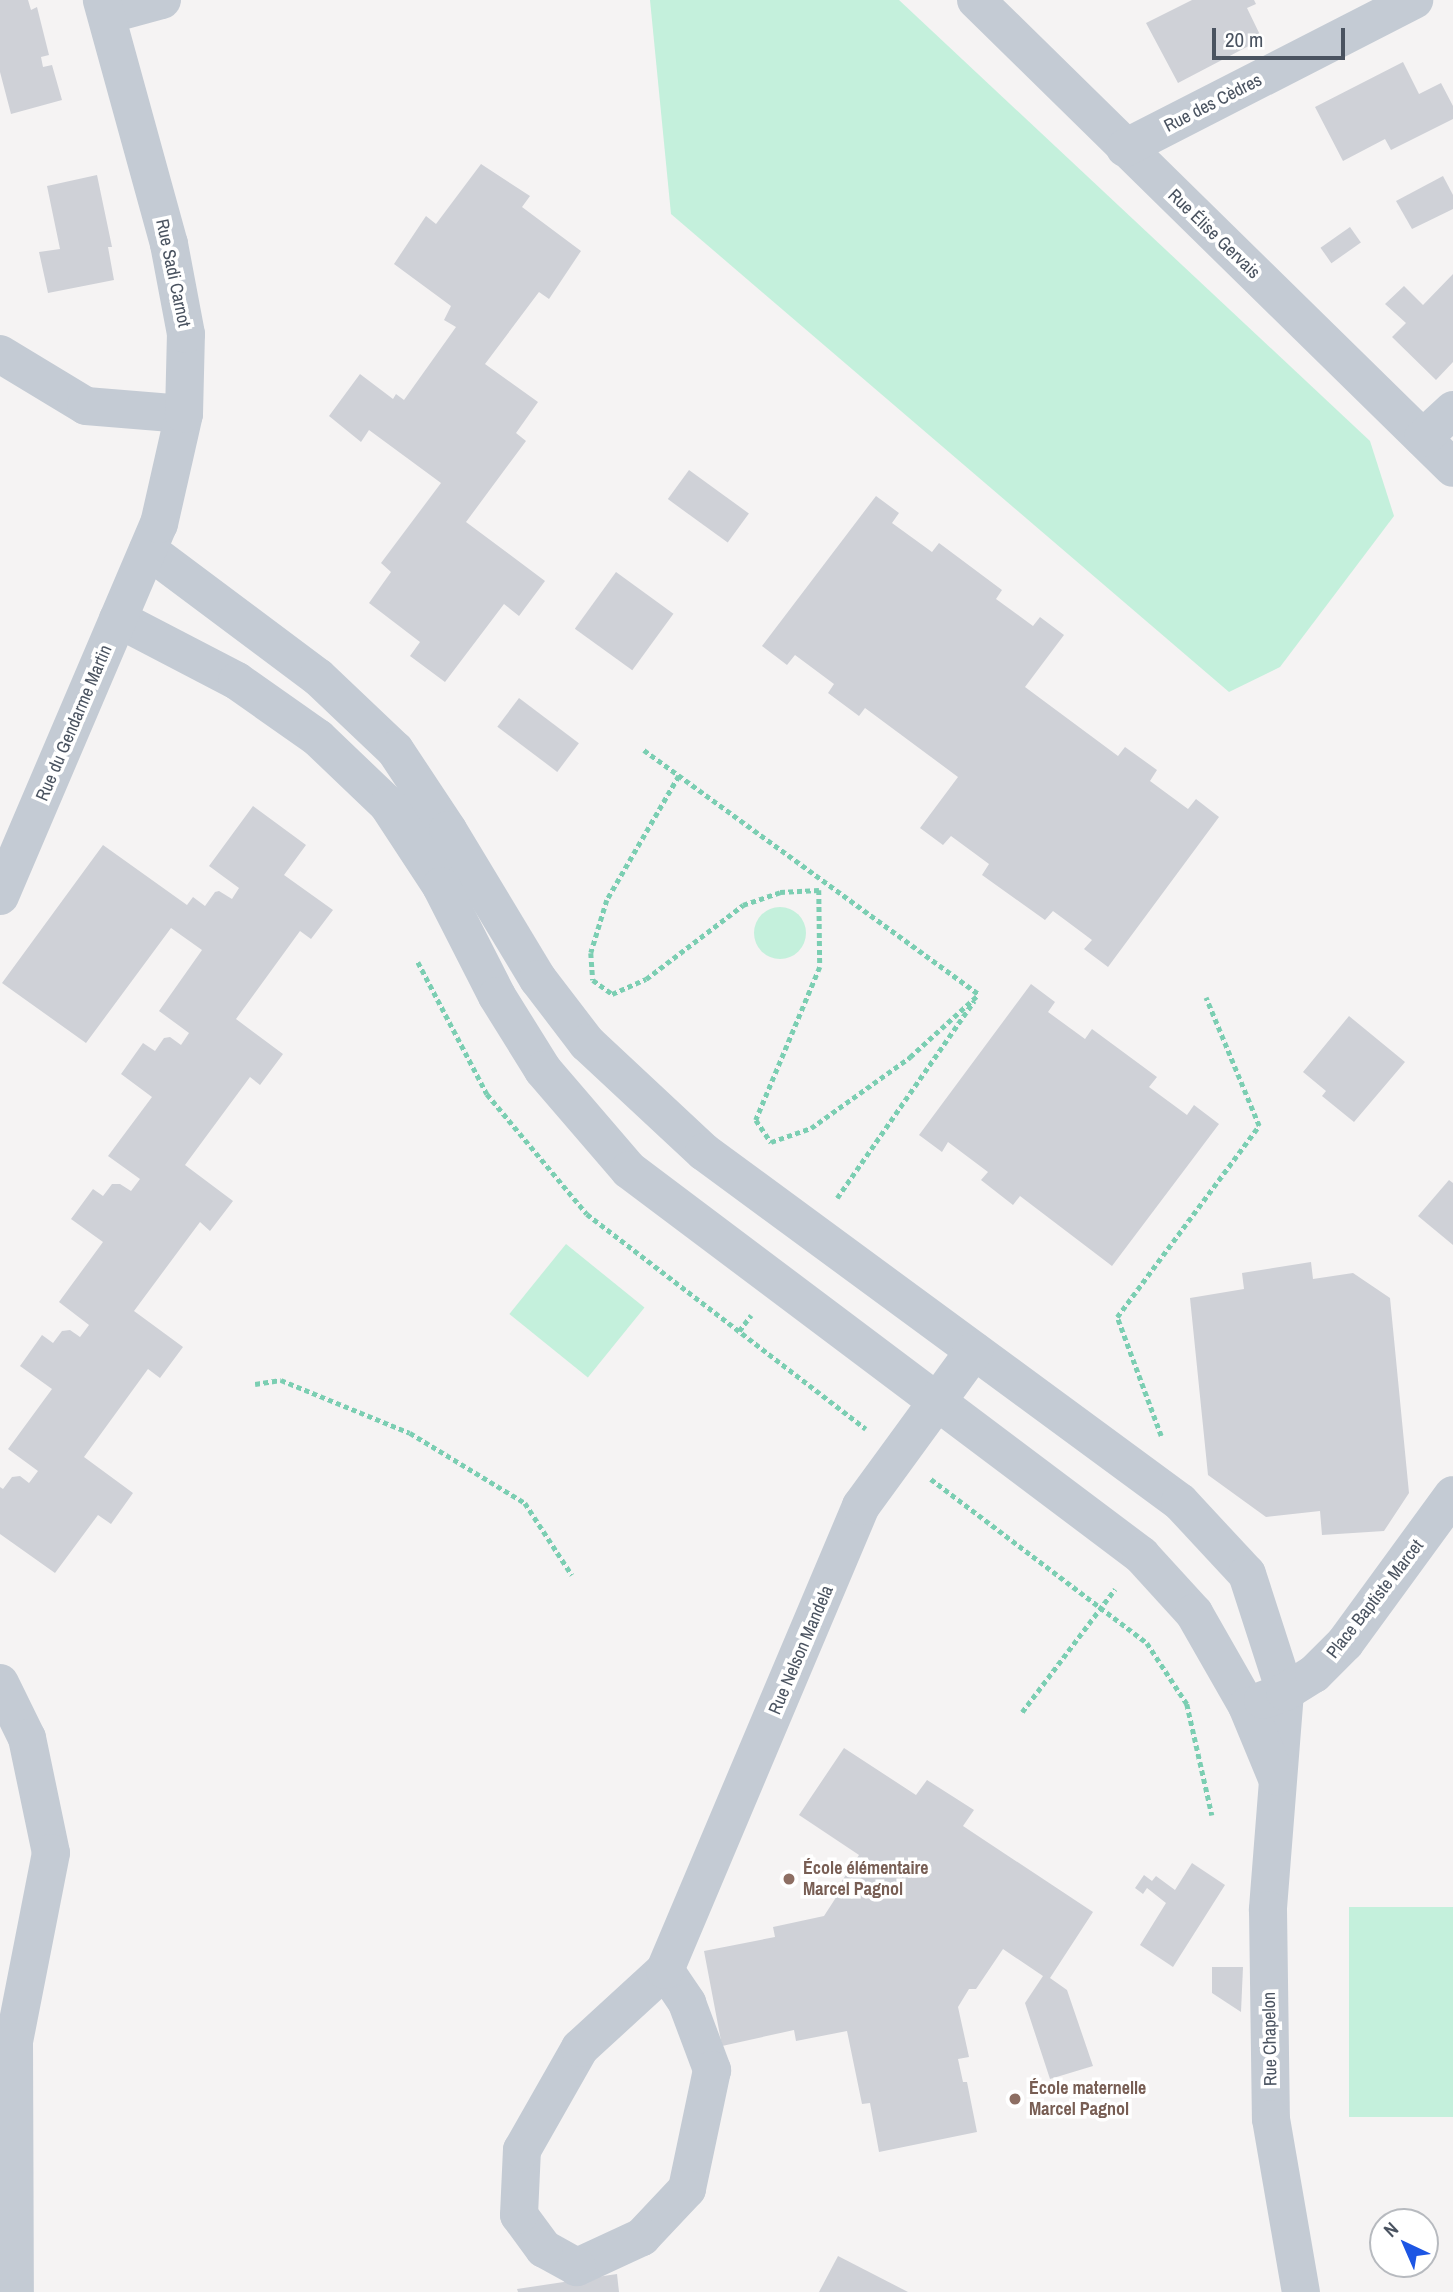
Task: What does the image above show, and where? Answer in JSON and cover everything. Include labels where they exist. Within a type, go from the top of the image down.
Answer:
[{"type":"street","points":[[104,8],[162,0]]},
{"type":"street","name":"Rue Élise Gervais","points":[[976,0],[1453,468]]},
{"type":"street","name":"Rue des Cèdres","points":[[1125,148],[1414,0]]},
{"type":"street","name":"Rue Sadi Carnot","points":[[104,8],[169,244],[186,334],[184,414],[159,524],[148,550]]},
{"type":"street","points":[[0,354],[86,405],[184,414]]},
{"type":"street","points":[[1423,438],[1453,410]]},
{"type":"street","points":[[148,550],[318,677],[394,751],[448,831],[538,979],[587,1043],[704,1152],[1180,1502],[1247,1574],[1285,1692]]},
{"type":"street","name":"Rue du Gendarme Martin","points":[[0,897],[148,550]]},
{"type":"street","points":[[118,619],[237,681],[318,738],[388,805],[441,886],[497,996],[543,1070],[629,1170],[1141,1555],[1194,1613],[1247,1706],[1279,1784]]},
{"type":"street","name":"Rue Nelson Mandela","points":[[665,1970],[687,2003],[712,2070],[687,2189],[642,2237],[577,2267],[544,2249],[519,2215],[522,2150],[580,2048],[665,1970],[861,1506],[974,1351]]},
{"type":"street","name":"Place Baptiste Marcet","points":[[1247,1706],[1285,1692],[1314,1674],[1345,1643],[1453,1495]]},
{"type":"street","points":[[0,1682],[27,1738],[51,1853],[14,2042],[15,2292]]},
{"type":"street","name":"Rue Chapelon","points":[[1285,1692],[1268,1910],[1271,2119],[1301,2292]]},
{"type":"path","points":[[644,750],[979,994]]},
{"type":"path","points":[[679,776],[607,900],[591,953],[593,981],[612,994],[646,979],[743,905],[780,892],[819,890],[820,967],[756,1120],[771,1142],[811,1128],[910,1057],[979,994]]},
{"type":"path","points":[[418,962],[487,1094],[587,1214],[1147,1643],[1187,1704],[1212,1815]]},
{"type":"path","points":[[814,1233],[979,994]]},
{"type":"path","points":[[1165,1445],[1117,1317],[1259,1126],[1206,998]]},
{"type":"path","points":[[738,1331],[776,1281]]},
{"type":"path","points":[[255,1384],[281,1380],[410,1433],[525,1503],[572,1575]]},
{"type":"path","points":[[1022,1712],[1141,1555]]},
{"type":"green space","points":[[650,0],[899,0],[1370,441],[1394,516],[1280,667],[1229,692],[671,214]]},
{"type":"green space","points":[[780,907],[799,914],[806,933],[799,952],[780,959],[761,952],[754,933],[761,914]]},
{"type":"green space","points":[[566,1244],[644,1308],[588,1378],[509,1314]]},
{"type":"green space","points":[[1349,1907],[1453,1907],[1453,2117],[1349,2117]]},
{"type":"building","points":[[0,0],[28,0],[31,10],[37,7],[49,55],[41,57],[43,67],[52,65],[62,100],[11,114],[0,72]]},
{"type":"building","points":[[1192,0],[1254,0],[1256,4],[1247,8],[1262,39],[1178,83],[1146,23]]},
{"type":"building","points":[[1403,62],[1419,94],[1441,83],[1453,106],[1453,119],[1391,150],[1385,139],[1343,161],[1315,107]]},
{"type":"building","points":[[481,164],[530,196],[522,207],[581,251],[549,299],[539,292],[485,364],[538,402],[516,433],[526,441],[466,522],[545,581],[519,616],[504,604],[445,682],[410,656],[420,642],[369,603],[391,572],[381,563],[441,483],[369,430],[361,442],[329,416],[360,374],[393,399],[396,394],[404,400],[456,327],[444,320],[451,306],[394,264],[426,216],[436,224]]},
{"type":"building","points":[[97,175],[112,247],[108,247],[114,280],[48,293],[39,252],[60,249],[47,186]]},
{"type":"building","points":[[1443,176],[1453,195],[1453,209],[1412,229],[1396,201]]},
{"type":"building","points":[[1350,227],[1361,243],[1331,263],[1321,248]]},
{"type":"building","points":[[1453,274],[1453,362],[1436,380],[1392,337],[1406,323],[1385,304],[1404,286],[1423,305]]},
{"type":"building","points":[[689,470],[749,513],[728,543],[668,499]]},
{"type":"building","points":[[876,496],[899,513],[892,523],[932,552],[939,543],[1002,590],[996,599],[1033,626],[1040,617],[1064,635],[1025,687],[1118,756],[1125,747],[1157,770],[1150,781],[1188,809],[1196,799],[1219,817],[1108,967],[1084,949],[1092,940],[1053,911],[1045,920],[982,875],[989,864],[951,836],[943,845],[920,828],[958,777],[865,708],[859,716],[828,693],[834,684],[795,655],[787,665],[762,646]]},
{"type":"building","points":[[616,572],[673,614],[632,670],[575,629]]},
{"type":"building","points":[[519,698],[579,743],[557,772],[497,727]]},
{"type":"building","points":[[253,806],[306,845],[284,875],[333,910],[311,939],[300,931],[236,1019],[283,1054],[260,1085],[250,1077],[185,1165],[233,1201],[210,1231],[200,1222],[134,1311],[183,1347],[160,1378],[148,1369],[84,1457],[133,1493],[111,1524],[98,1515],[55,1573],[0,1534],[0,1487],[3,1489],[12,1477],[20,1476],[29,1483],[38,1471],[8,1449],[52,1389],[20,1366],[42,1335],[53,1343],[62,1331],[70,1330],[80,1337],[89,1325],[59,1302],[103,1242],[71,1219],[93,1189],[103,1196],[112,1184],[120,1184],[131,1191],[140,1179],[108,1156],[152,1097],[121,1074],[143,1043],[155,1051],[164,1038],[170,1037],[181,1045],[189,1033],[159,1011],[202,950],[171,928],[86,1043],[2,983],[103,845],[187,905],[193,897],[205,906],[215,892],[219,891],[232,899],[239,888],[209,866]]},
{"type":"building","points":[[1031,984],[1055,1002],[1048,1012],[1085,1039],[1092,1029],[1157,1077],[1149,1087],[1187,1115],[1194,1105],[1219,1124],[1112,1266],[1020,1196],[1013,1205],[981,1180],[988,1172],[948,1142],[942,1152],[919,1135]]},
{"type":"building","points":[[1349,1016],[1405,1062],[1354,1122],[1322,1096],[1326,1091],[1303,1072]]},
{"type":"building","points":[[1449,1180],[1453,1183],[1453,1245],[1418,1216]]},
{"type":"building","points":[[1311,1262],[1313,1279],[1353,1273],[1390,1298],[1409,1493],[1384,1531],[1322,1535],[1320,1511],[1266,1517],[1208,1475],[1190,1298],[1244,1289],[1242,1273]]},
{"type":"building","points":[[844,1748],[916,1795],[927,1780],[974,1810],[963,1826],[1093,1912],[1050,1978],[1067,1990],[1093,2066],[1050,2079],[1025,2003],[1043,1976],[1003,1949],[976,1989],[969,1989],[958,2007],[969,2057],[958,2059],[963,2082],[967,2082],[977,2132],[879,2152],[870,2103],[862,2104],[847,2031],[796,2041],[794,2030],[722,2046],[704,1951],[775,1937],[773,1927],[824,1916],[835,1899],[834,1893],[859,1855],[799,1815]]},
{"type":"building","points":[[1192,1863],[1225,1885],[1173,1967],[1140,1945],[1166,1903],[1147,1888],[1143,1894],[1135,1888],[1144,1875],[1152,1881],[1156,1876],[1175,1890]]},
{"type":"building","points":[[1212,1967],[1243,1967],[1241,2012],[1212,1993]]},
{"type":"building","points":[[838,2256],[908,2292],[819,2292]]},
{"type":"building","points":[[617,2274],[619,2292],[518,2292],[517,2289]]},
{"type":"place","name":"École élémentaire Marcel Pagnol","points":[[789,1879]]},
{"type":"place","name":"École maternelle Marcel Pagnol","points":[[1015,2099]]}]
